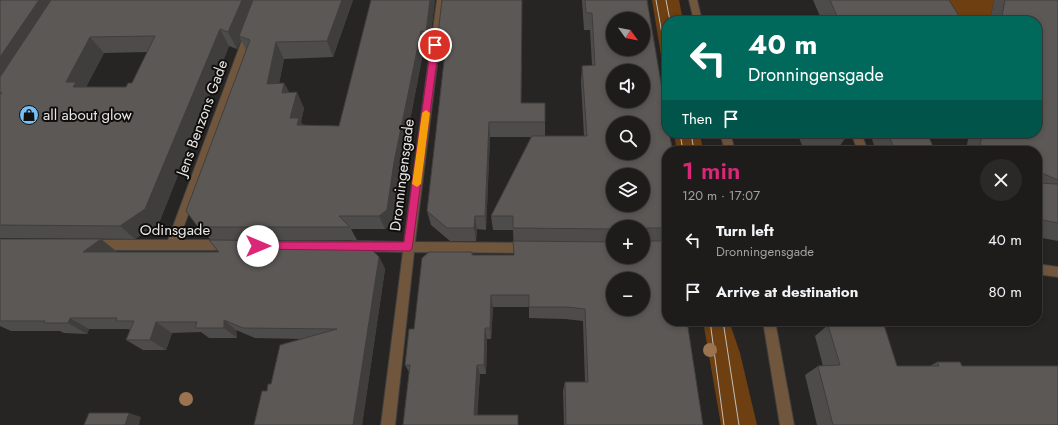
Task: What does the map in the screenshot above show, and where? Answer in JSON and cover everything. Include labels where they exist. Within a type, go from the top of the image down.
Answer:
[{"type":"street","name":"Dronningensgade","points":[[388,425],[409,246],[441,0]]},
{"type":"street","points":[[693,0],[697,16]]},
{"type":"street","name":"Jens Benzons Gade","points":[[172,245],[253,21]]},
{"type":"street","name":"Odinsgade","points":[[80,245],[235,246]]},
{"type":"street","points":[[342,246],[535,248]]},
{"type":"street","points":[[1042,270],[1058,272]]},
{"type":"street","points":[[770,326],[786,425]]},
{"type":"shaded area","points":[[652,0],[679,0],[682,16],[662,16],[662,61]]},
{"type":"shaded area","points":[[927,0],[994,0],[991,16],[936,16]]},
{"type":"shaded area","points":[[675,138],[701,138],[702,146],[676,146]]},
{"type":"shaded area","points":[[704,326],[731,326],[740,353],[757,425],[721,425]]},
{"type":"building","points":[[0,0],[39,0],[0,57]]},
{"type":"building","points":[[51,0],[242,0],[228,32],[220,29],[145,209],[120,226],[0,225],[0,95],[2,93],[0,92],[0,77]],"holes":[[[155,36],[132,83],[128,83],[126,87],[73,87],[76,82],[66,82],[90,37]]]},
{"type":"building","points":[[253,0],[342,0],[327,41],[276,42],[267,84],[284,83],[282,93],[297,92],[290,118],[299,118],[297,125],[339,126],[371,0],[430,0],[426,32],[421,31],[394,162],[387,210],[379,216],[339,216],[350,227],[198,227],[186,211],[250,40],[239,36]]},
{"type":"building","points":[[442,0],[522,0],[521,103],[545,103],[545,122],[489,122],[485,216],[475,216],[474,228],[447,228],[427,211],[447,35],[438,34]]},
{"type":"building","points":[[585,0],[647,0],[649,12],[606,12],[606,56],[650,56],[650,18],[662,88],[662,138],[670,138],[672,146],[662,146],[662,228],[650,228],[650,220],[606,220],[606,229],[513,228],[513,216],[491,216],[532,136],[587,136],[582,66],[595,65],[592,13],[586,13]]},
{"type":"building","points":[[830,0],[949,0],[959,16],[837,16]]},
{"type":"building","points":[[1005,0],[1058,0],[1058,180],[1042,173],[1042,146],[980,146],[981,138],[1042,138],[1042,16],[1002,16]]},
{"type":"building","points":[[890,138],[929,138],[933,146],[893,146]]},
{"type":"building","points":[[1042,183],[1058,184],[1058,223],[1042,220]]},
{"type":"building","points":[[0,239],[101,239],[83,252],[219,252],[209,240],[363,241],[379,257],[353,425],[254,425],[262,391],[267,391],[268,384],[271,384],[280,345],[337,329],[243,328],[224,320],[224,328],[195,328],[197,322],[156,322],[150,340],[126,340],[134,321],[116,321],[117,318],[70,318],[68,323],[44,323],[45,321],[0,321]]},
{"type":"building","points":[[513,241],[606,242],[606,264],[650,264],[650,241],[662,241],[662,326],[688,326],[703,425],[566,425],[565,382],[588,382],[585,309],[567,307],[529,307],[529,295],[491,295],[490,328],[485,328],[484,365],[477,365],[474,415],[518,415],[518,425],[403,425],[410,365],[405,365],[409,329],[414,329],[422,258],[429,252],[472,252],[472,255],[514,255]]},
{"type":"building","points":[[828,326],[884,326],[897,366],[939,366],[937,362],[960,362],[962,366],[1058,366],[1058,425],[833,425],[818,366],[840,365]]},
{"type":"building","points":[[89,413],[129,413],[125,425],[84,425]]},
{"type":"tram line","points":[[656,0],[662,34]]},
{"type":"tram line","points":[[666,0],[669,16]]},
{"type":"tram line","points":[[681,138],[682,146]]},
{"type":"tram line","points":[[692,138],[693,146]]},
{"type":"tram line","points":[[711,326],[724,425]]},
{"type":"tram line","points":[[724,326],[739,425]]},
{"type":"slow traffic","points":[[417,184],[426,113]]},
{"type":"place","name":"all about glow","points":[[29,115]]},
{"type":"route","points":[[258,246],[409,246],[435,45]]}]
